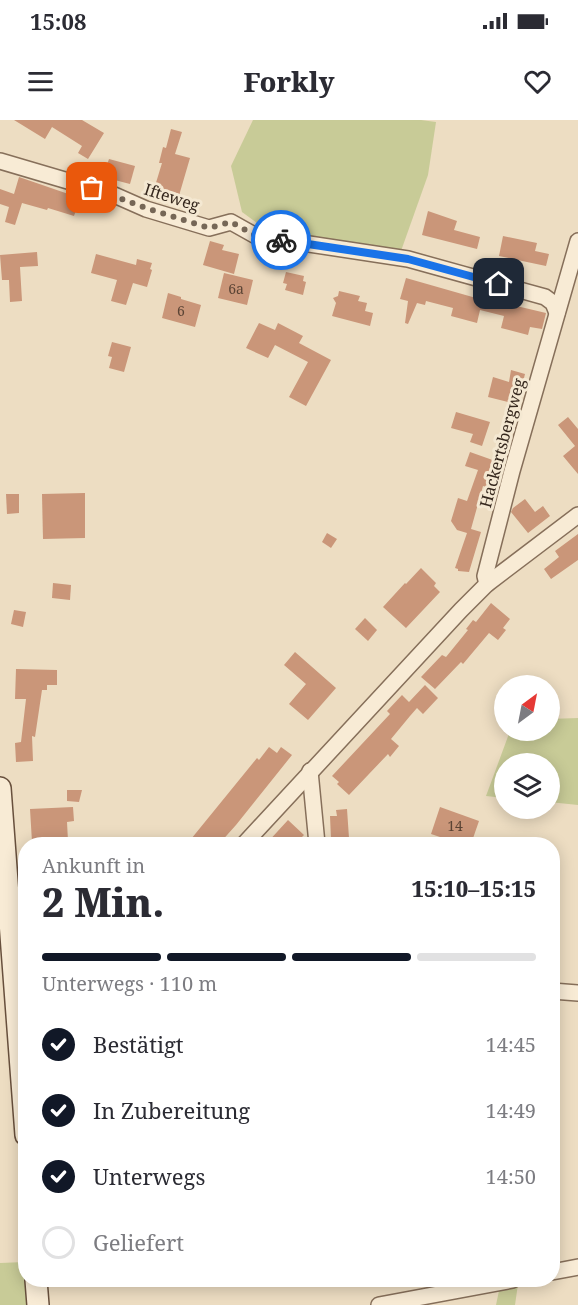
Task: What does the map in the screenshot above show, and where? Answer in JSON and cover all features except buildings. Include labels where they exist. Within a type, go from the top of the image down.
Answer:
[{"type":"main road","points":[[0,788],[18,1028]]},
{"type":"main road","points":[[37,1287],[38,1305]]},
{"type":"street","name":"Ifteweg","points":[[0,161],[112,194],[146,208],[209,228],[231,222],[256,236],[420,262],[545,297],[553,303],[557,313]]},
{"type":"street","points":[[557,313],[578,241]]},
{"type":"street","name":"Hackertsbergweg","points":[[487,584],[485,576],[495,534],[557,313]]},
{"type":"street","points":[[250,837],[487,584],[578,515]]},
{"type":"street","points":[[310,771],[316,837]]},
{"type":"street","points":[[560,992],[578,993]]},
{"type":"street","points":[[560,1270],[578,1267]]},
{"type":"street","points":[[379,1305],[475,1287]]},
{"type":"green space","points":[[253,120],[421,120],[436,122],[428,175],[401,251],[264,228],[242,212],[231,166]]},
{"type":"green space","points":[[578,718],[578,805],[560,803],[560,753],[502,753],[506,741],[560,741],[560,719]]},
{"type":"green space","points":[[494,774],[494,797],[486,796]]},
{"type":"green space","points":[[18,1262],[18,1287],[27,1287],[28,1305],[0,1305],[0,1263]]},
{"type":"green space","points":[[500,1287],[518,1287],[515,1305],[496,1305]]},
{"type":"way so far","points":[[92,188],[209,228],[231,222],[256,236],[281,240]]},
{"type":"route","points":[[281,240],[408,259],[499,284]]}]
